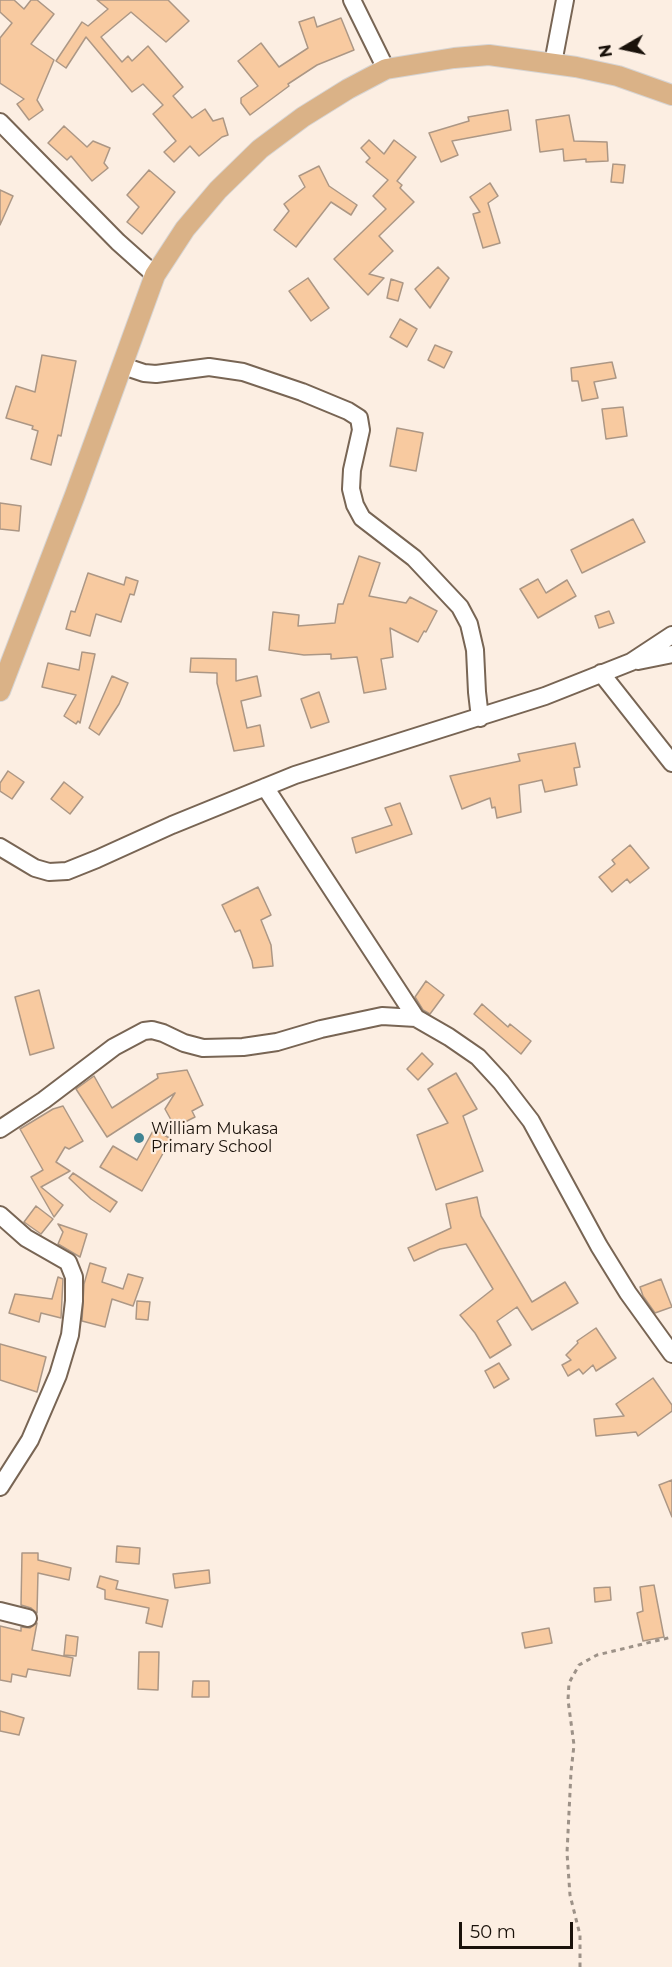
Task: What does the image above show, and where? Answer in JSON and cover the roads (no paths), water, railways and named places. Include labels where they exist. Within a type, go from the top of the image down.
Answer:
[{"type":"main road","points":[[0,691],[44,580],[155,274],[185,229],[218,190],[260,149],[303,117],[386,69],[454,58],[478,56],[553,63],[618,76],[672,95]]},
{"type":"street","points":[[352,0],[386,69]]},
{"type":"street","points":[[553,63],[565,0]]},
{"type":"street","points":[[0,122],[110,233],[155,274]]},
{"type":"street","points":[[123,366],[144,373],[156,374],[208,367],[243,372],[302,392],[348,411],[359,418],[361,430],[352,470],[351,489],[355,505],[362,518],[414,558],[460,607],[469,624],[475,650],[480,718]]},
{"type":"street","points":[[631,662],[672,635]]},
{"type":"street","points":[[0,847],[35,868],[50,872],[67,871],[265,787],[545,696],[631,662],[672,654]]},
{"type":"street","points":[[601,673],[672,763]]},
{"type":"street","points":[[265,787],[416,1018]]},
{"type":"street","points":[[0,1129],[44,1100],[114,1047],[144,1031],[152,1030],[163,1033],[183,1043],[203,1048],[243,1047],[277,1042],[321,1029],[382,1016],[416,1018],[478,1057],[525,1113],[599,1246],[628,1293],[672,1354]]},
{"type":"street","points":[[0,1215],[26,1238],[68,1262],[74,1277],[75,1301],[70,1335],[58,1375],[30,1440],[0,1487]]},
{"type":"street","points":[[0,1611],[28,1618]]},
{"type":"place","name":"William Mukasa Primary School","points":[[139,1138]]}]
